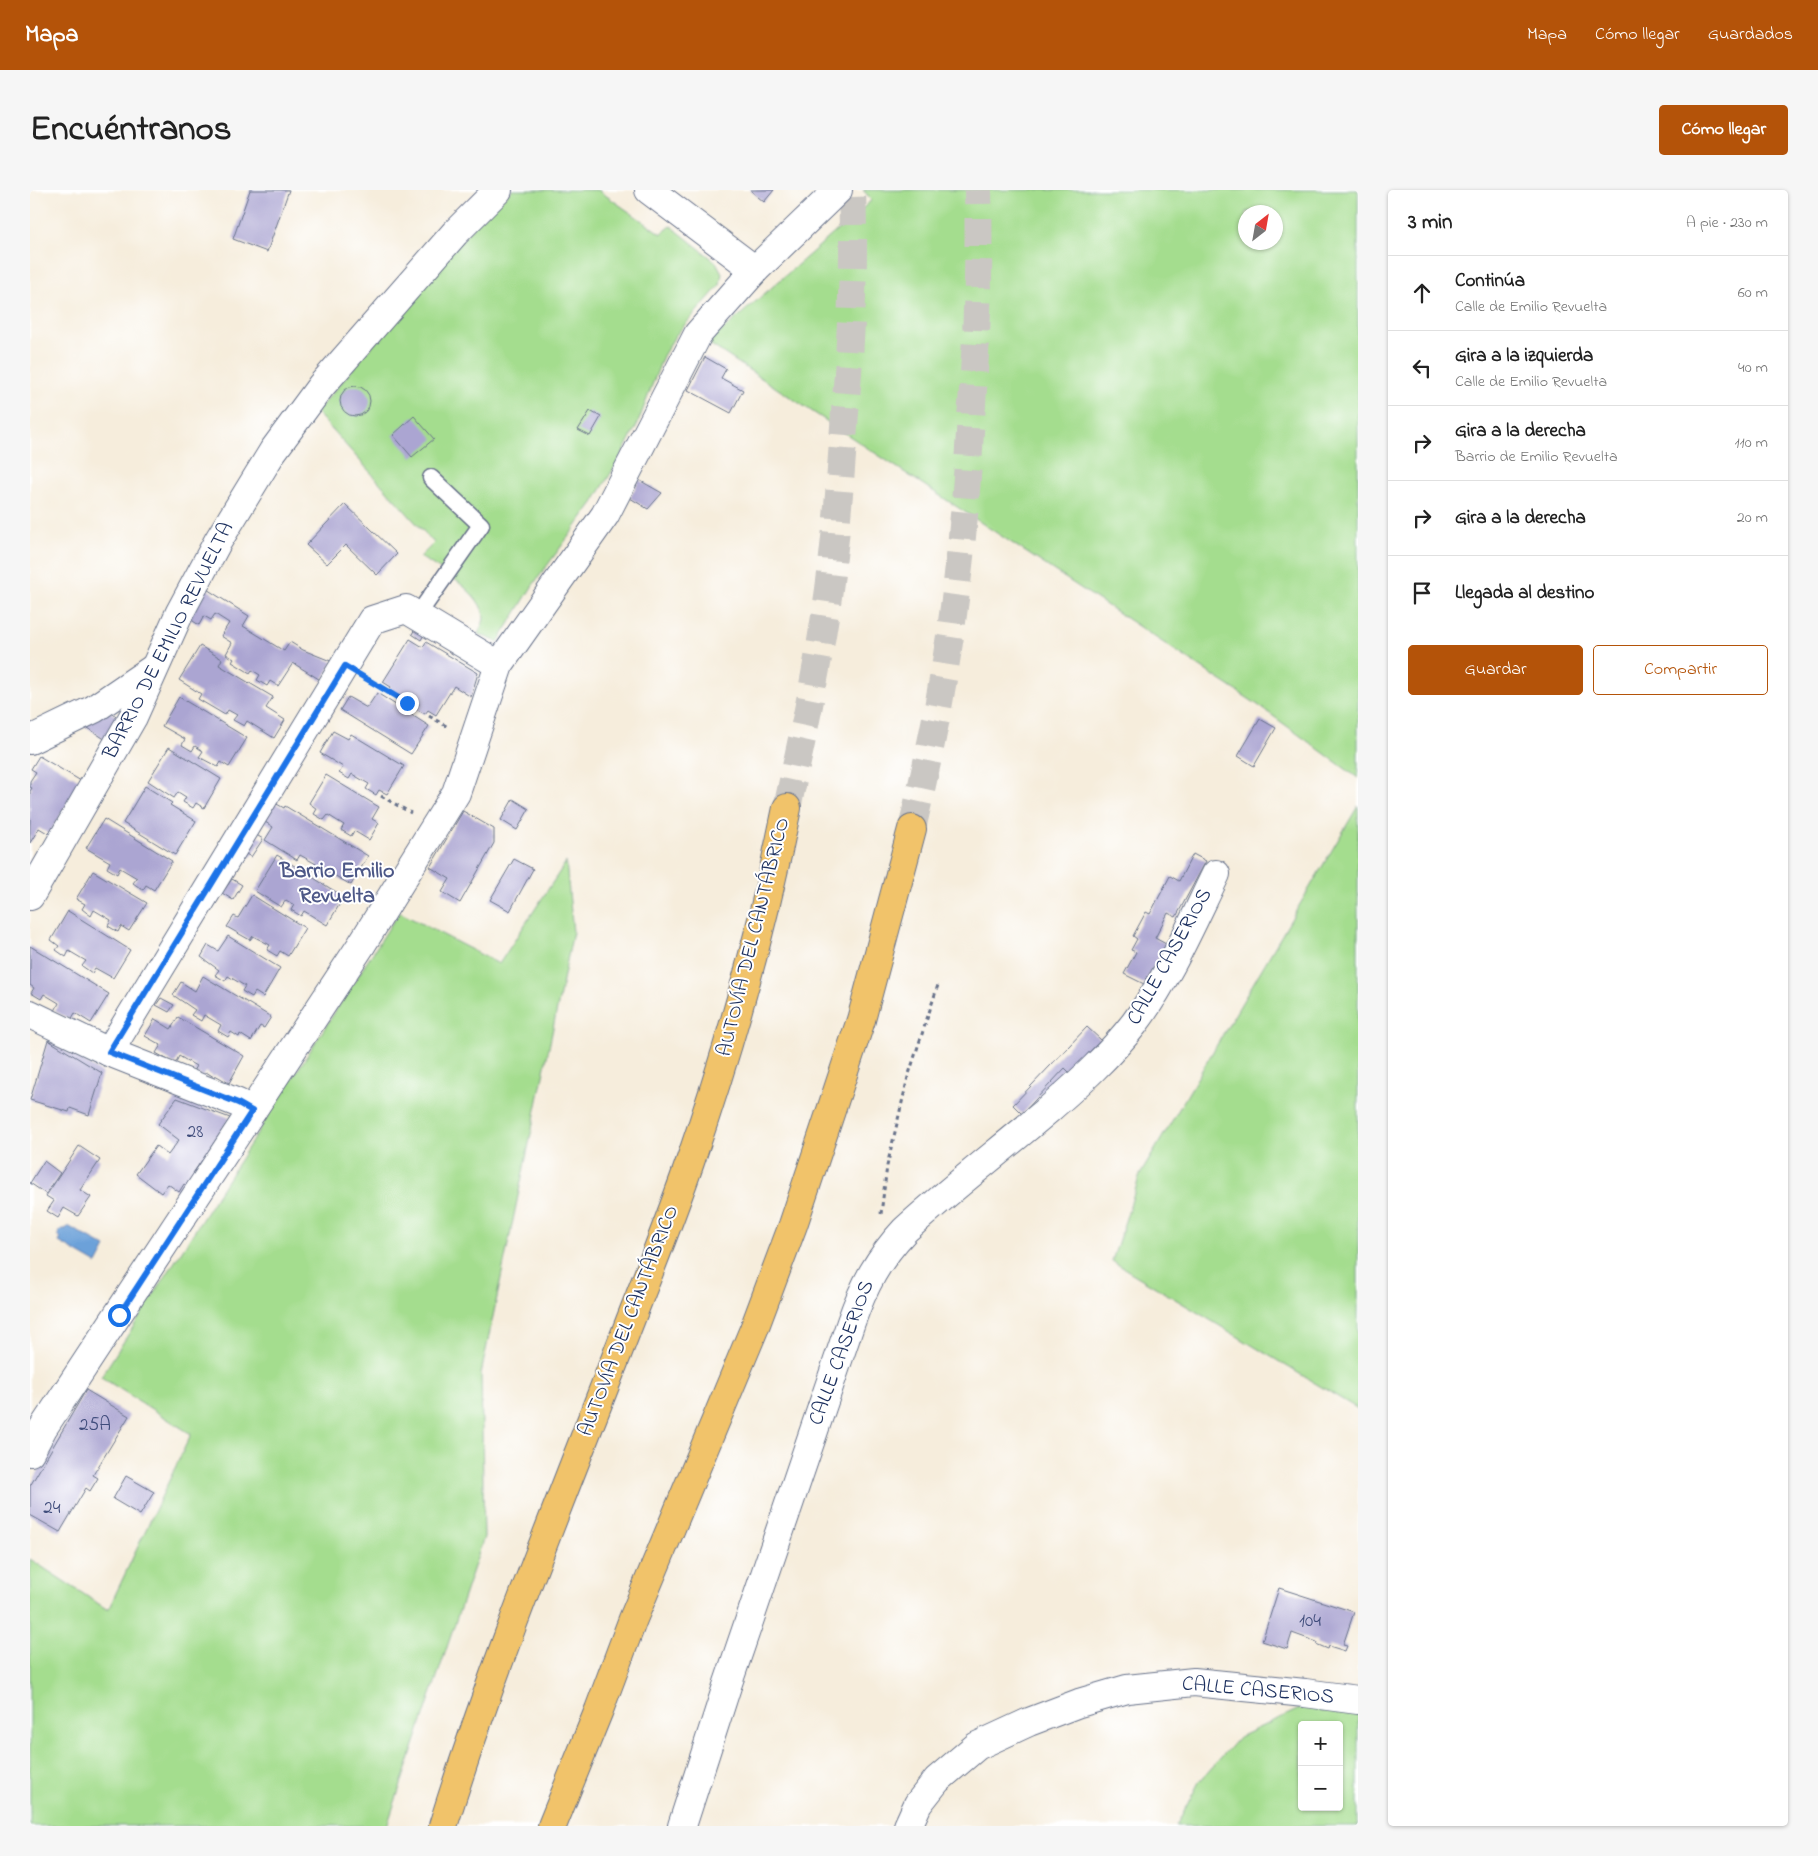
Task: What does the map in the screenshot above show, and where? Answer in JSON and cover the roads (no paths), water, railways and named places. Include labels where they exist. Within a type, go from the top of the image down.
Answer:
[{"type":"highway","name":"AUTOVÍA DEL CANTÁBRICO","points":[[443,1826],[501,1659],[662,1238],[692,1154],[737,1015],[773,876],[787,808]]},
{"type":"highway","points":[[552,1826],[633,1619],[754,1329],[793,1225],[836,1101],[861,1020],[912,829]]},
{"type":"highway","points":[[566,1826],[599,1710]]},
{"type":"street","name":"BARRIO DE EMILIO REVUELTA","points":[[30,896],[133,717],[180,612],[218,541],[273,452],[320,386],[455,233],[498,190]]},
{"type":"street","points":[[649,190],[755,270]]},
{"type":"street","points":[[30,1452],[360,947],[456,793],[498,665],[605,515],[698,334],[755,270],[838,190]]},
{"type":"street","points":[[109,1052],[372,620],[406,609],[498,665]]},
{"type":"street","points":[[30,740],[94,708],[154,668]]},
{"type":"street","name":"CALLE CASERIOS","points":[[682,1826],[728,1683],[851,1322],[870,1275],[892,1244],[905,1230],[1068,1092],[1104,1059],[1122,1039],[1159,985],[1216,874]]},
{"type":"street","points":[[30,1014],[109,1052],[238,1103],[252,1111]]},
{"type":"street","name":"CALLE CASERIOS","points":[[908,1826],[918,1804],[937,1780],[977,1746],[1029,1722],[1127,1689],[1194,1682],[1358,1700]]},
{"type":"street","points":[[887,1826],[896,1824],[904,1826]]},
{"type":"lane","points":[[417,616],[481,525],[431,478]]},
{"type":"water","points":[[68,1226],[106,1247],[97,1264],[59,1242],[61,1238],[58,1235],[59,1231],[66,1229]]},
{"type":"tunnel","points":[[787,808],[820,644],[834,545],[851,329],[853,274],[852,190]]},
{"type":"tunnel","points":[[912,829],[939,703],[960,559],[976,342],[978,190]]},
{"type":"district","name":"Barrio Emilio Revuelta","points":[[337,884]]}]
